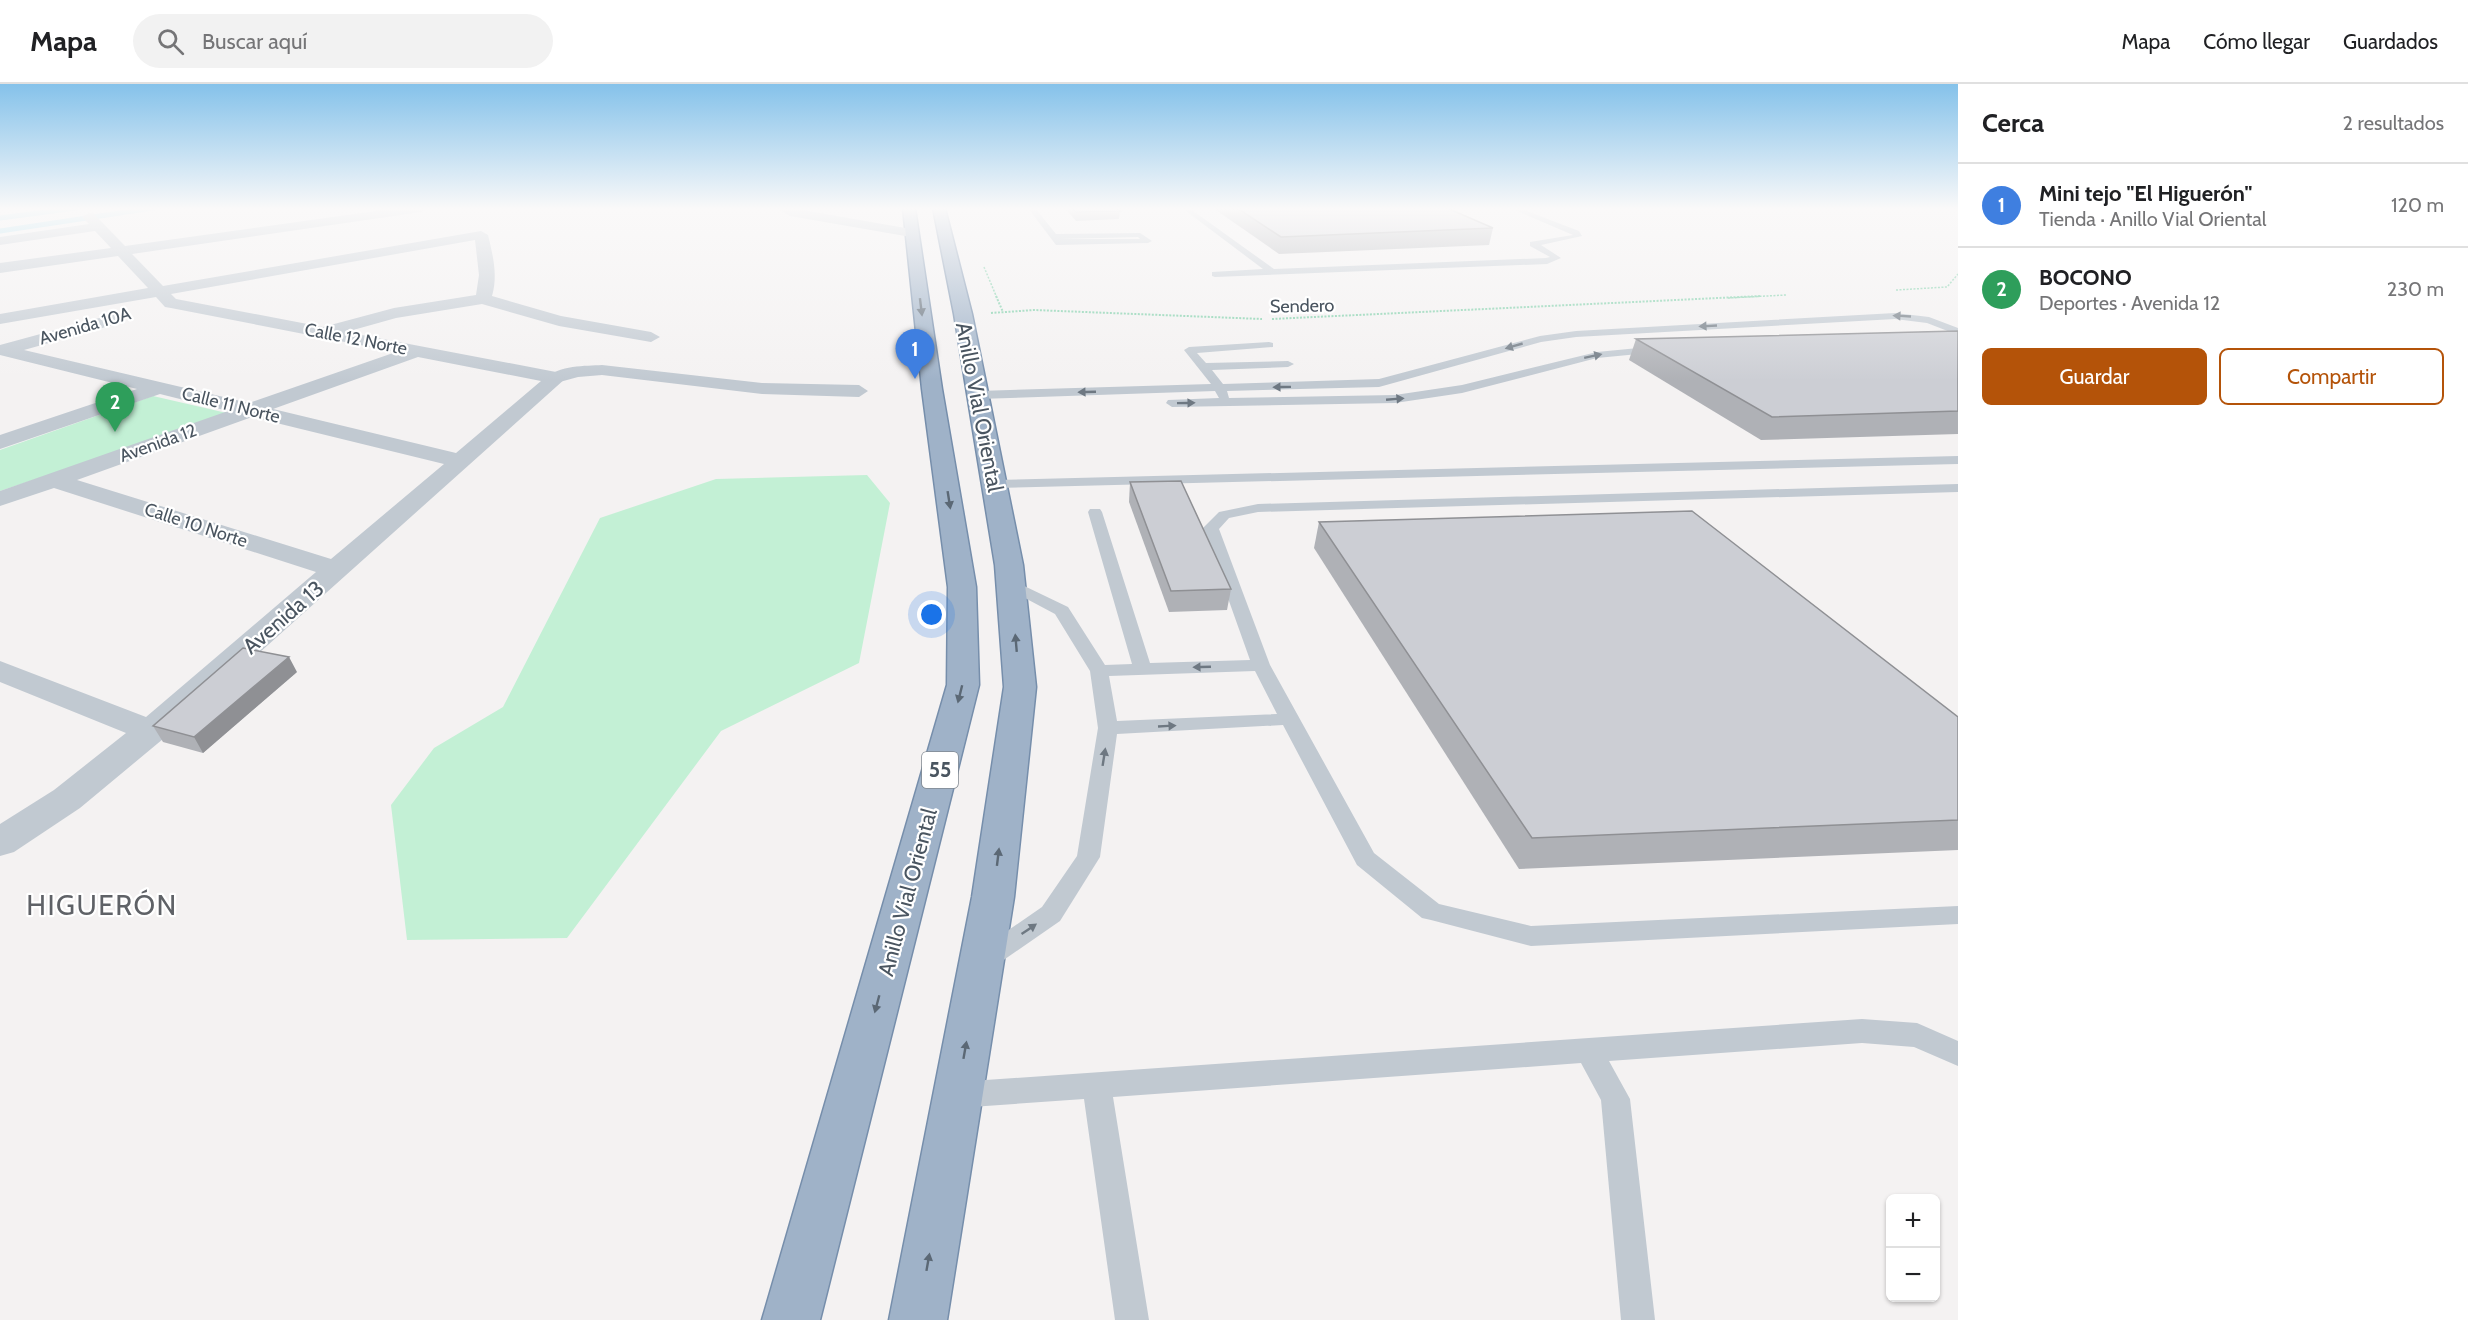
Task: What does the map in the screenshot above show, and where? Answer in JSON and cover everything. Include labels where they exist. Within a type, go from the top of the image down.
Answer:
[{"type":"highway","name":"Anillo Vial Oriental","points":[[791,1320],[963,685],[962,587],[902,266]]},
{"type":"highway","name":"Anillo Vial Oriental","points":[[918,1320],[993,897],[1020,687],[1012,587],[995,484],[952,266]]},
{"type":"street","points":[[0,268],[17,266]]},
{"type":"street","points":[[136,266],[166,297]]},
{"type":"street","points":[[115,272],[151,266]]},
{"type":"street","points":[[0,320],[166,297],[307,266]]},
{"type":"street","points":[[483,299],[488,284],[488,266]]},
{"type":"street","name":"Calle 12 Norte","points":[[166,297],[323,333],[556,378]]},
{"type":"street","name":"Avenida 10A","points":[[1,350],[166,297]]},
{"type":"street","points":[[323,333],[393,313],[483,299],[559,321],[651,337]]},
{"type":"street","name":"Calle 11 Norte","points":[[1,350],[461,461]]},
{"type":"street","name":"Avenida 12","points":[[0,499],[418,351]]},
{"type":"street","points":[[556,378],[576,372],[602,370],[758,388],[820,393],[859,391]]},
{"type":"street","name":"Avenida 13","points":[[0,842],[67,799],[151,731],[556,378]]},
{"type":"street","points":[[0,442],[158,388]]},
{"type":"street","name":"Calle 10 Norte","points":[[54,480],[337,570]]},
{"type":"street","points":[[0,671],[151,731]]},
{"type":"lane","points":[[1264,266],[1270,270]]},
{"type":"lane","points":[[1215,273],[1403,266]]},
{"type":"lane","points":[[979,401],[1379,383],[1540,339],[1576,334],[1895,316],[1929,320],[1958,332]]},
{"type":"lane","points":[[1226,402],[1220,389],[1189,350],[1269,345]]},
{"type":"lane","points":[[1156,404],[1356,401],[1435,395],[1597,354],[1676,349]]},
{"type":"lane","points":[[1203,367],[1288,364]]},
{"type":"lane","points":[[1340,386],[1356,401]]},
{"type":"lane","points":[[979,401],[1097,405]]},
{"type":"lane","points":[[995,484],[1958,460]]},
{"type":"lane","points":[[1958,488],[1258,508],[1224,515],[1211,528],[1261,665],[1365,859],[1431,911],[1531,936],[1958,915]]},
{"type":"lane","points":[[1648,497],[1666,512]]},
{"type":"lane","points":[[1095,512],[1143,670]]},
{"type":"lane","points":[[981,962],[1051,914],[1088,856],[1108,728],[1100,671],[1062,611],[1012,587]]},
{"type":"lane","points":[[1100,671],[1261,665]]},
{"type":"lane","points":[[1108,728],[1290,719]]},
{"type":"lane","points":[[957,1095],[1862,1032],[1917,1035],[1958,1054]]},
{"type":"lane","points":[[1589,1051],[1615,1099],[1638,1320]]},
{"type":"lane","points":[[1098,1085],[1100,1117],[1132,1320]]},
{"type":"path","points":[[1888,290],[1947,287],[1958,274]]},
{"type":"path","name":"Sendero","points":[[963,314],[1034,310],[1294,320],[1792,295]]},
{"type":"green space","points":[[153,396],[231,414],[0,491],[0,450]]},
{"type":"green space","points":[[867,475],[890,503],[859,663],[721,731],[567,938],[407,940],[391,805],[434,748],[503,707],[600,518],[716,479]]},
{"type":"building","points":[[1958,331],[1958,411],[1772,417],[1636,339]]},
{"type":"building","points":[[1181,481],[1231,589],[1171,591],[1130,482]]},
{"type":"building","points":[[1692,511],[1958,717],[1958,820],[1532,838],[1319,522]]},
{"type":"building","points":[[243,648],[289,657],[194,737],[153,726]]},
{"type":"place","name":"Mini tejo \"El Higuerón\"","points":[[915,379]]},
{"type":"place","name":"BOCONO","points":[[115,432]]},
{"type":"district","name":"HIGUERÓN","points":[[102,905]]}]
